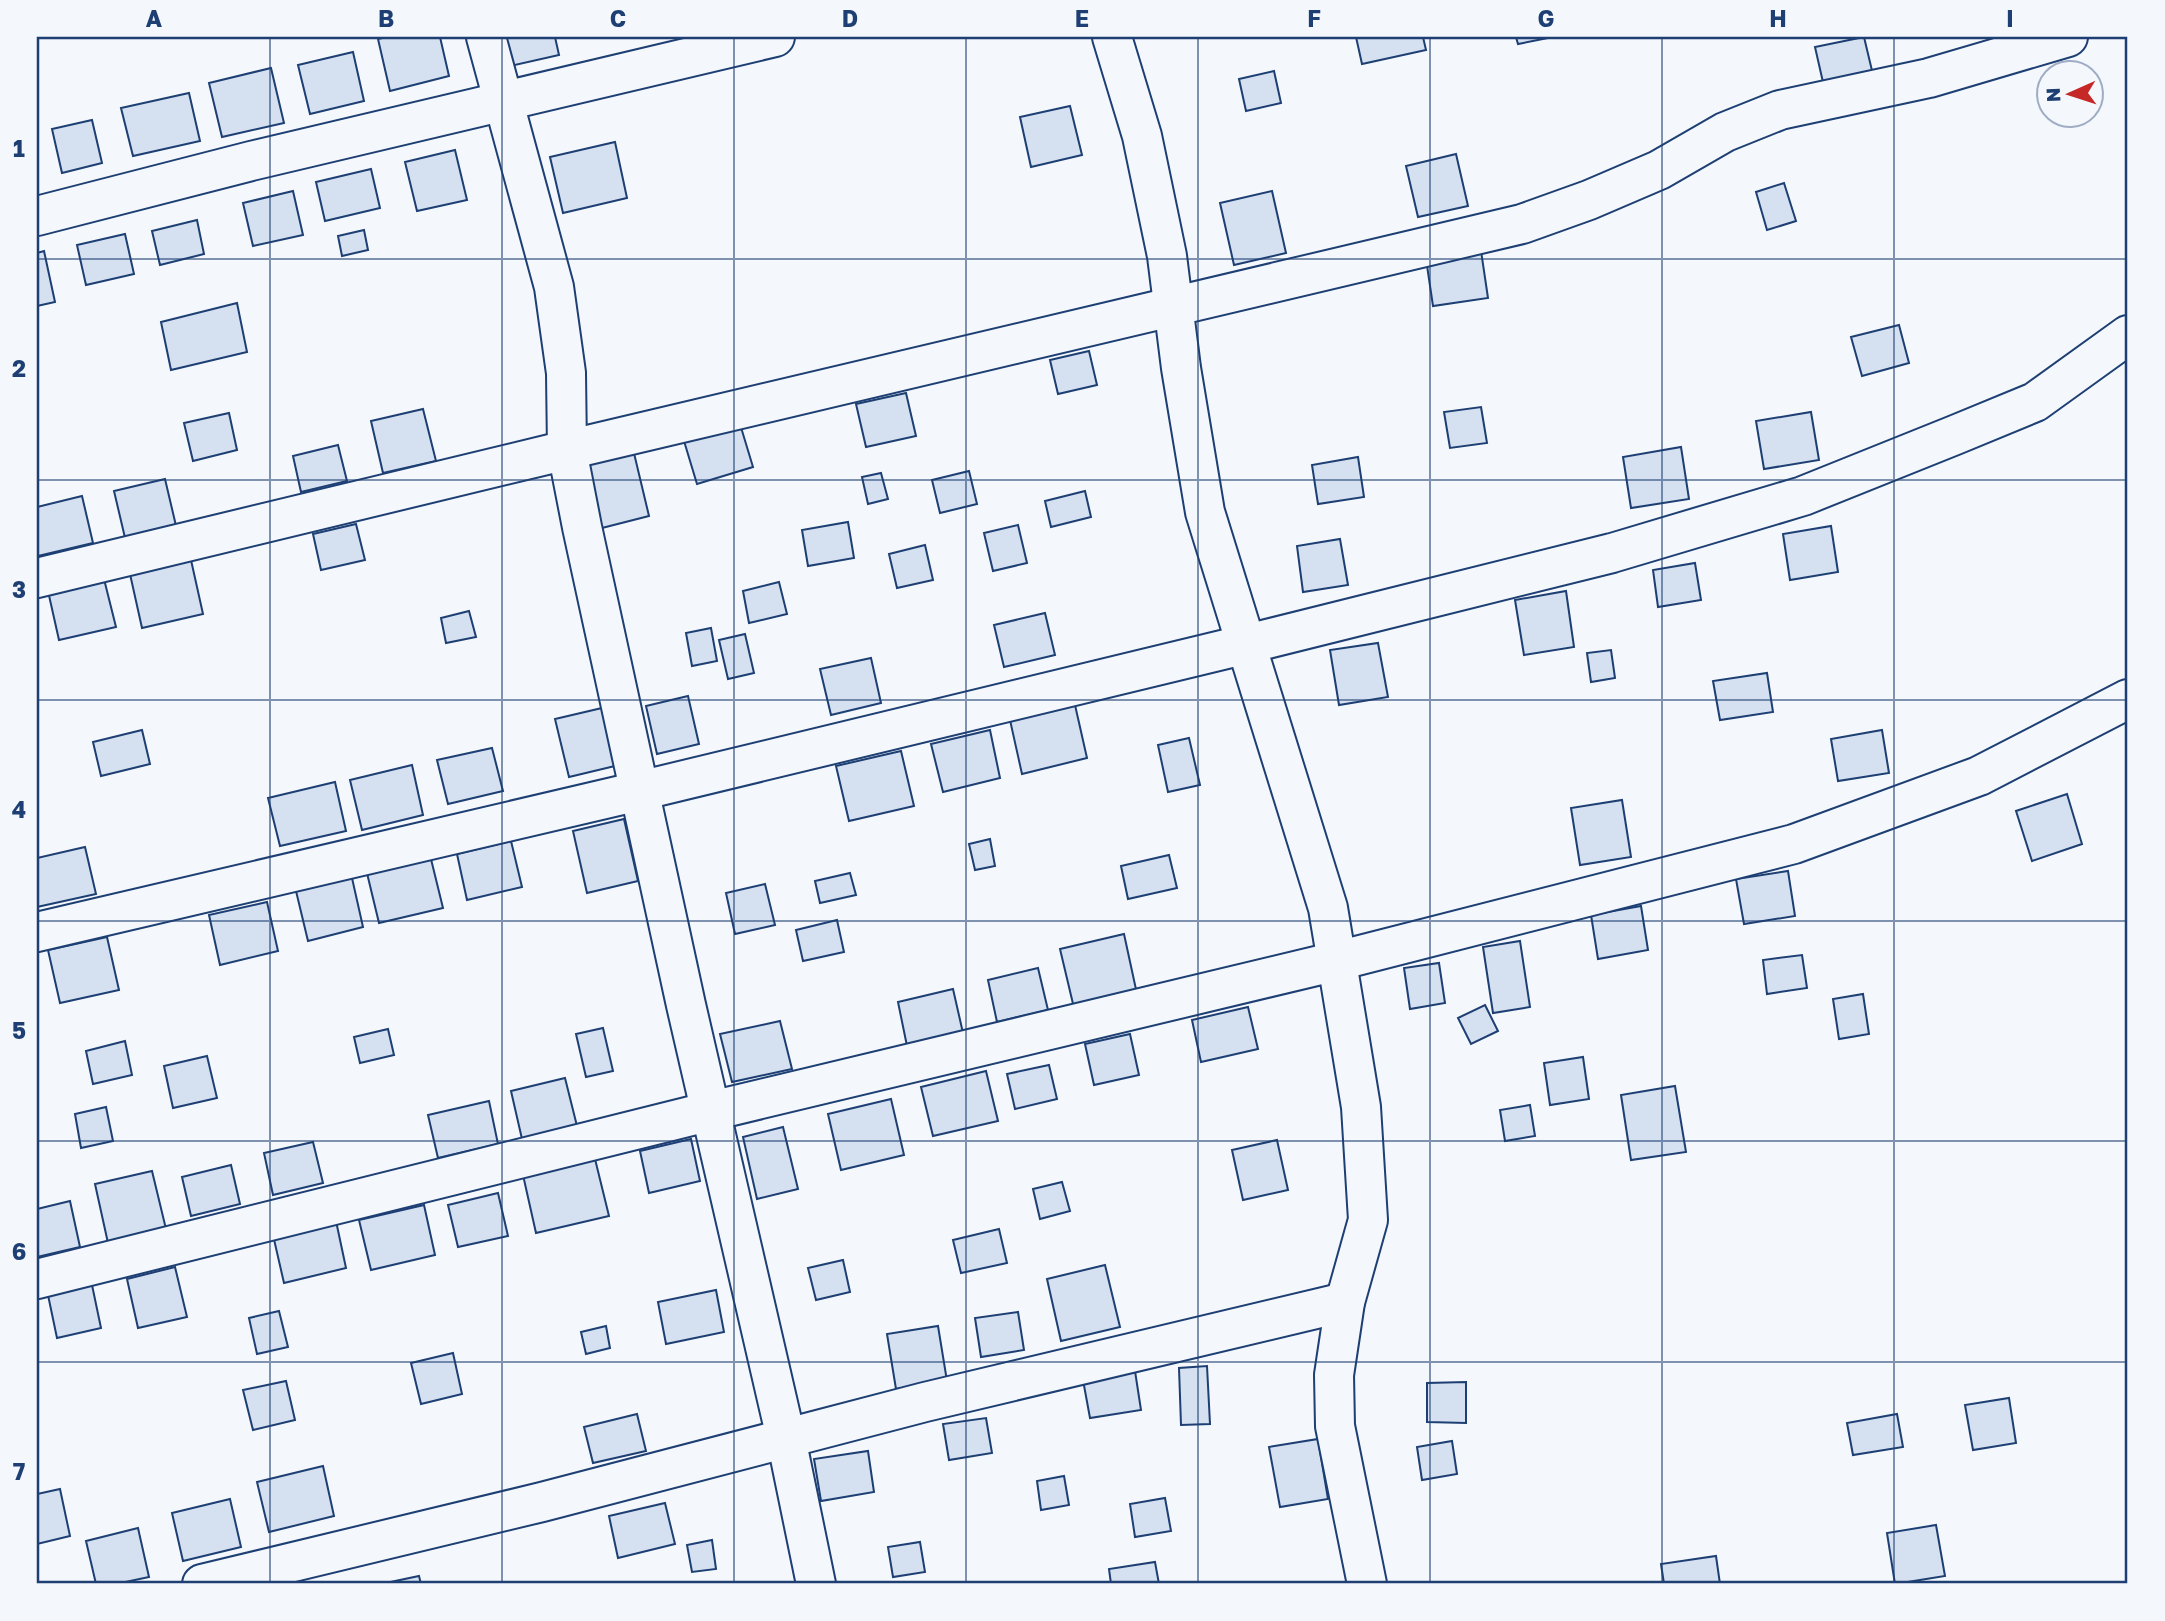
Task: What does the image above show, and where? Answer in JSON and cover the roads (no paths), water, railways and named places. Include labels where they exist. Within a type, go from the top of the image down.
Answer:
[{"type":"street","points":[[486,37],[554,287],[566,373],[567,450],[639,790],[786,1438],[816,1584]]},
{"type":"street","points":[[37,216],[251,161],[775,37]]},
{"type":"street","points":[[1112,37],[1142,136],[1167,256],[1181,368],[1205,512],[1328,908],[1337,961],[1361,1107],[1368,1220],[1345,1302],[1334,1375],[1335,1426],[1367,1584]]},
{"type":"street","points":[[37,579],[567,450],[1522,224],[1589,200],[1659,170],[1725,132],[1780,110],[1929,78],[2068,37]]},
{"type":"street","points":[[37,932],[1247,644],[1612,553],[1803,496],[2035,402],[2128,335]]},
{"type":"street","points":[[37,1279],[711,1111],[1337,961],[1794,844],[1979,776],[2128,699]]},
{"type":"street","points":[[202,1584],[542,1502],[925,1402],[1345,1302]]}]
